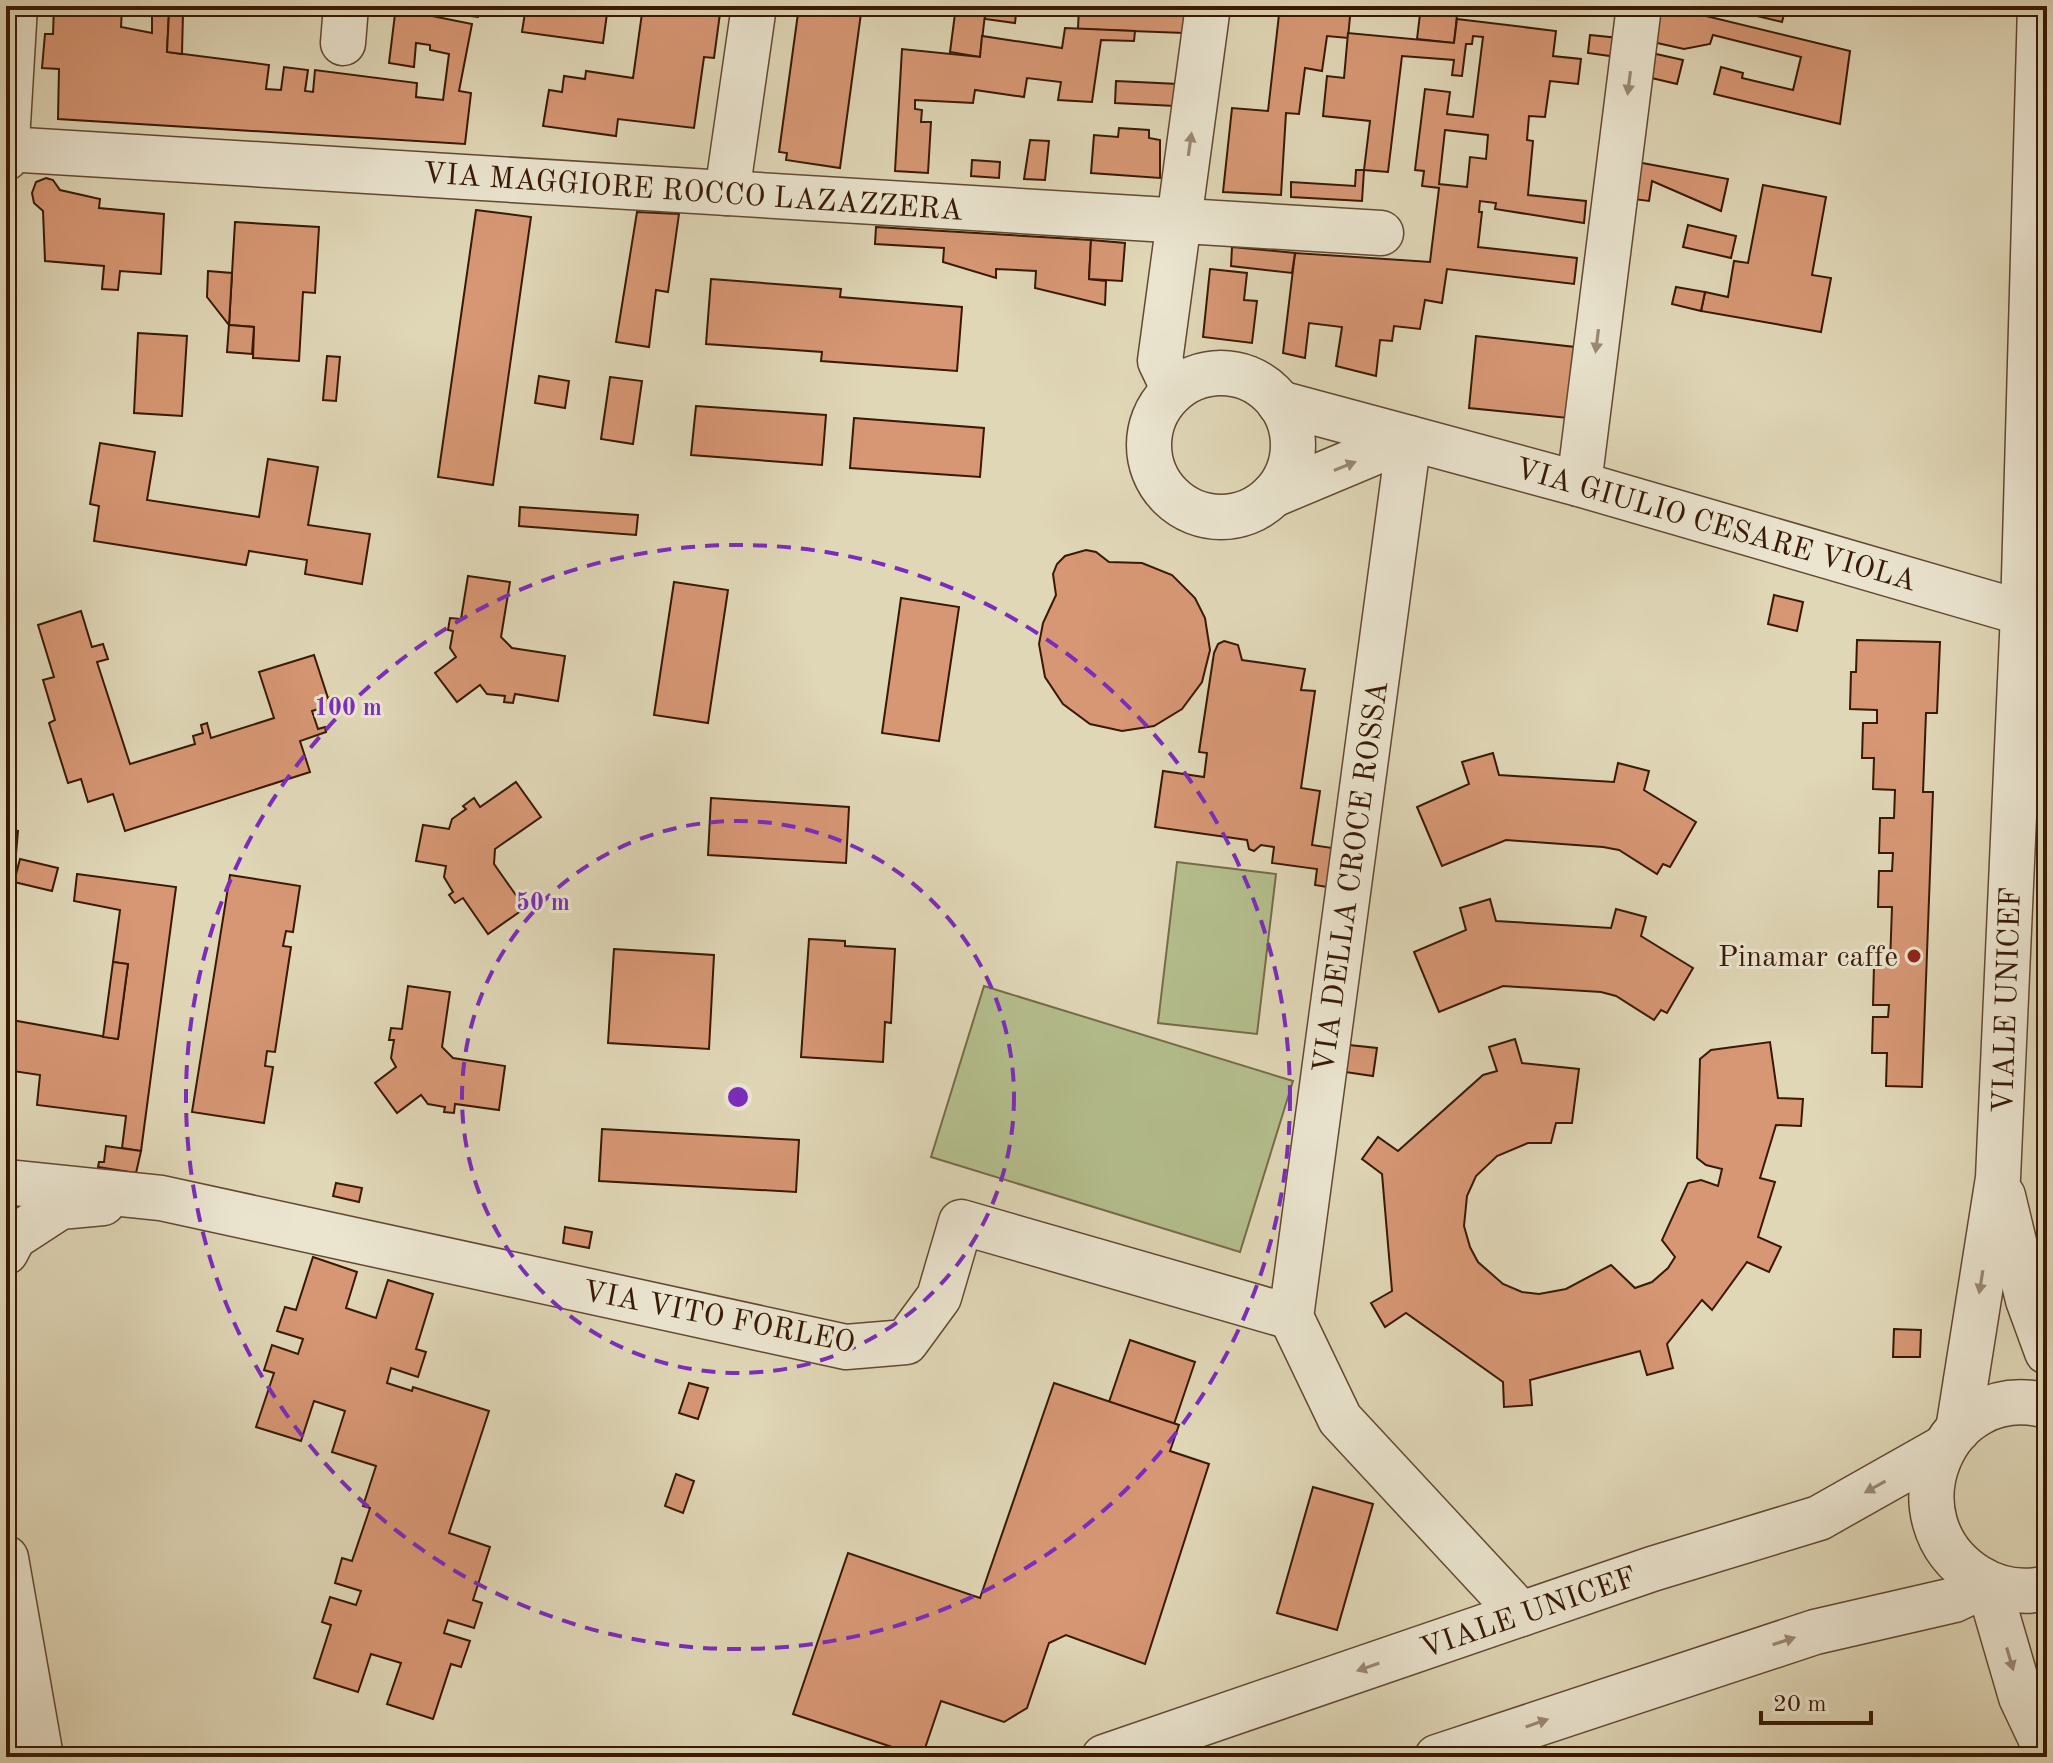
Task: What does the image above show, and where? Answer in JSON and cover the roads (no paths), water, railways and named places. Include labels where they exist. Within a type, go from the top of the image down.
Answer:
[{"type":"street","points":[[6,158],[15,6]]},
{"type":"street","points":[[727,193],[754,6]]},
{"type":"street","points":[[1174,390],[1160,361],[1208,6]]},
{"type":"street","points":[[1579,484],[1639,6]]},
{"type":"street","name":"VIALE UNICEF","points":[[1104,1757],[1652,1569],[1819,1518],[1950,1439],[1998,1178],[2023,613],[2040,6]]},
{"type":"street","name":"VIA MAGGIORE ROCCO LAZAZZERA","points":[[6,149],[1381,233]]},
{"type":"street","points":[[1273,495],[1285,479],[1292,460],[1293,440],[1289,420],[1279,403],[1262,386],[1241,376],[1217,373],[1195,378],[1174,390],[1159,408],[1150,430],[1149,453],[1155,475],[1168,495],[1187,509],[1209,516],[1232,517],[1254,509],[1273,495],[1409,438]]},
{"type":"street","name":"VIA GIULIO CESARE VIOLA","points":[[1279,403],[1579,484],[2023,613]]},
{"type":"street","name":"VIA DELLA CROCE ROSSA","points":[[1291,1317],[1409,438]]},
{"type":"street","name":"VIALE UNICEF","points":[[1998,1178],[2028,1300],[2047,1352]]},
{"type":"street","points":[[6,1182],[161,1198]]},
{"type":"street","points":[[6,1252],[14,1237],[60,1207],[161,1198]]},
{"type":"street","name":"VIA VITO FORLEO","points":[[161,1198],[846,1347],[906,1342],[939,1297],[961,1222],[1291,1317]]},
{"type":"street","points":[[1291,1317],[1340,1419],[1521,1614]]},
{"type":"street","points":[[2047,1406],[2036,1403],[2007,1404],[1981,1413],[1950,1439],[1931,1478],[1930,1511],[1941,1541],[1961,1567],[1988,1584],[2016,1591],[2047,1588]]},
{"type":"street","points":[[6,1558],[41,1757]]},
{"type":"street","points":[[1988,1584],[2021,1697],[2047,1752]]},
{"type":"street","points":[[1437,1757],[1800,1636],[1954,1600],[1988,1584]]},
{"type":"street","points":[[2047,1669],[2047,1698]]},
{"type":"place","name":"Pinamar caffe","points":[[1914,956]]}]
